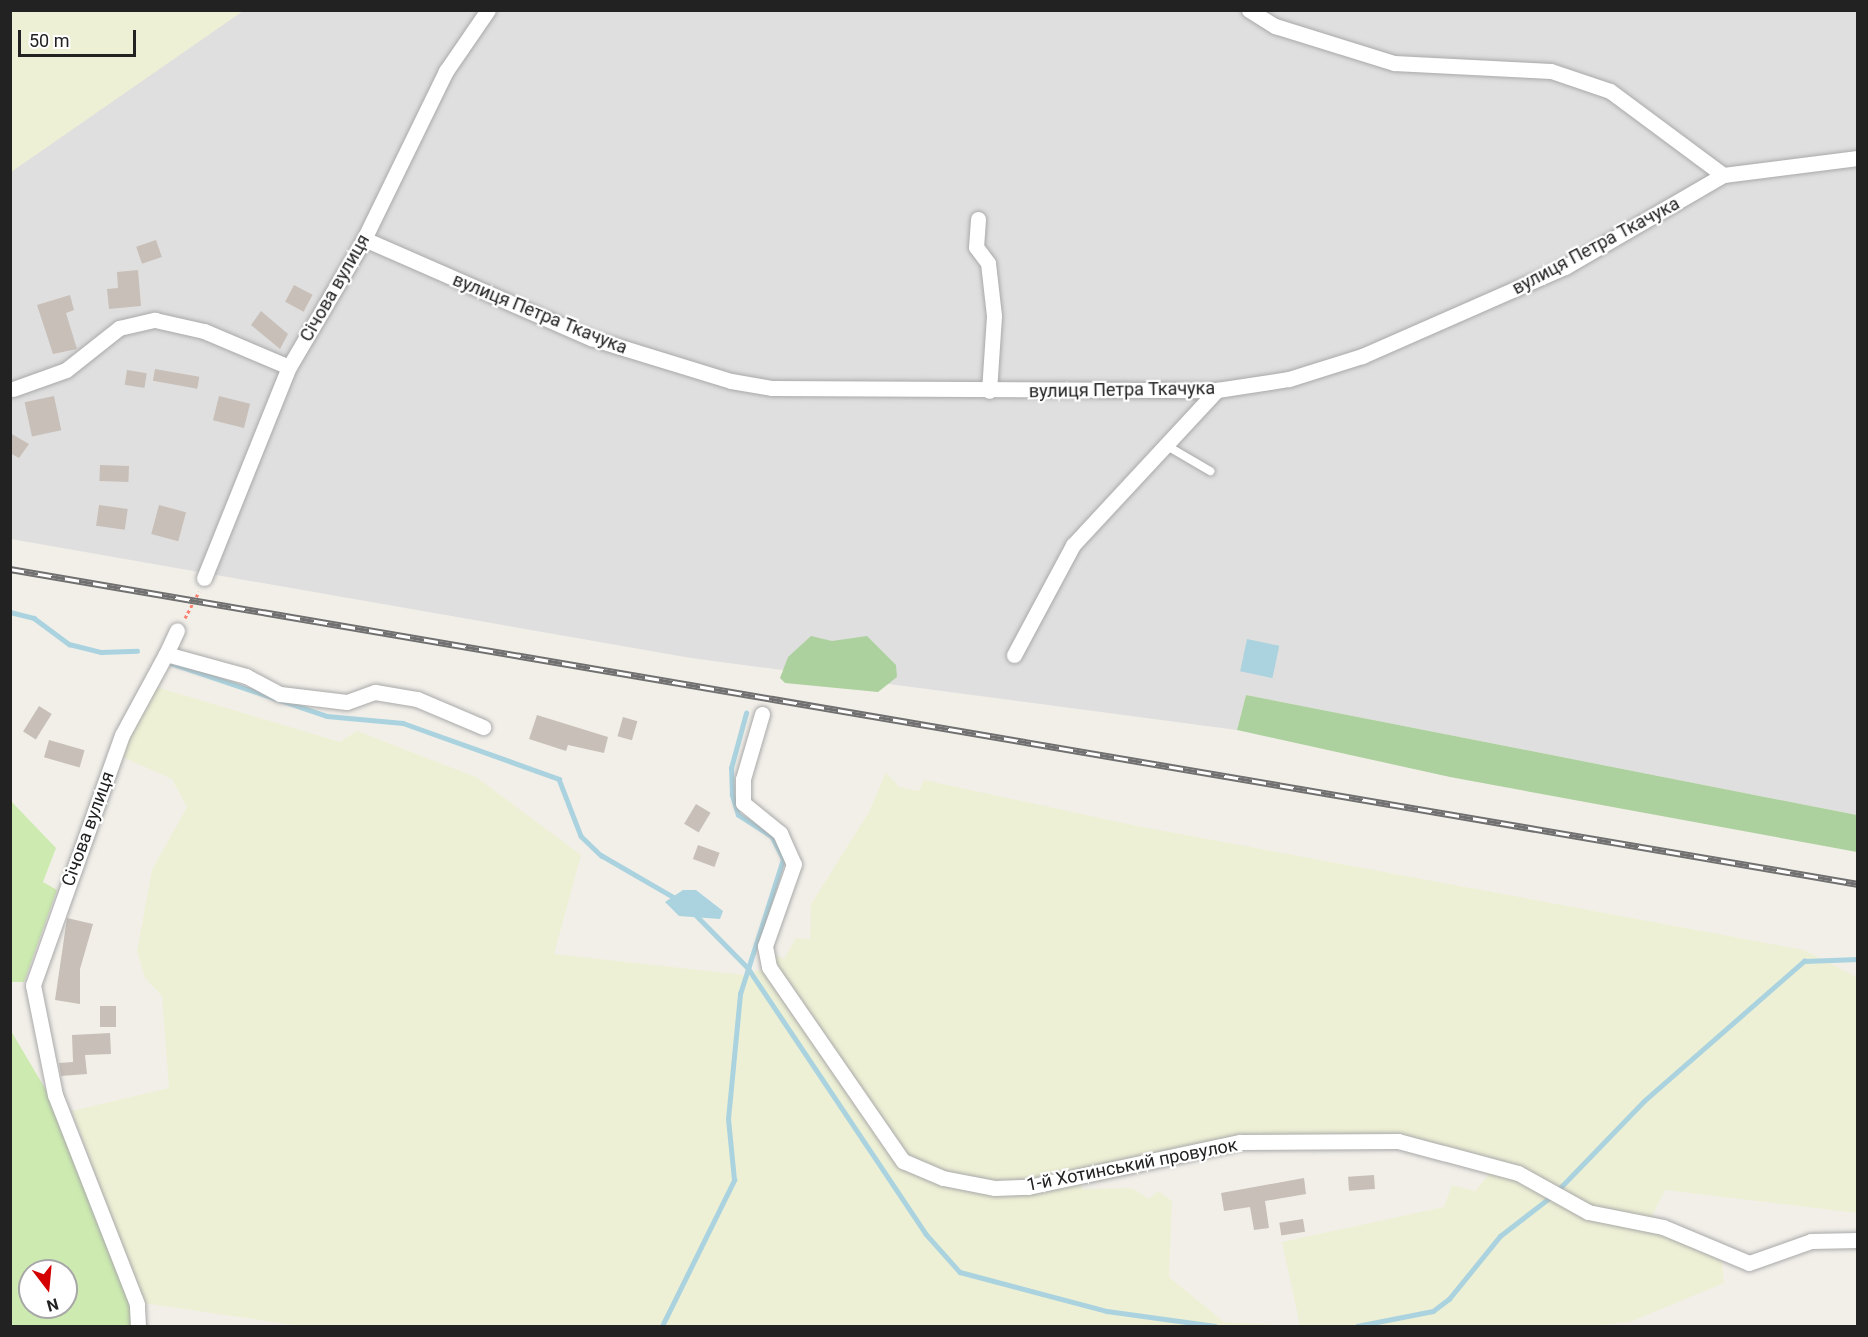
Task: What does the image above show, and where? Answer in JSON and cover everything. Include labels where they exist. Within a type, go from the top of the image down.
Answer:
[{"type":"street","name":"Січова вулиця","points":[[204,578],[289,367],[364,239],[446,71],[488,10]]},
{"type":"street","points":[[1250,10],[1275,26],[1394,63],[1551,71],[1610,91],[1723,175]]},
{"type":"street","name":"вулиця Петра Ткачука","points":[[364,239],[591,338],[731,381],[772,388],[989,392],[1217,390],[1289,379],[1362,356],[1565,267],[1723,175],[1857,158]]},
{"type":"street","points":[[978,219],[976,247],[988,263],[994,316],[989,392]]},
{"type":"street","points":[[13,389],[66,370],[119,328],[155,320],[204,331],[289,367]]},
{"type":"street","points":[[1014,655],[1073,545],[1169,447],[1217,390]]},
{"type":"street","name":"Січова вулиця","points":[[138,1326],[137,1304],[55,1095],[33,985],[122,735],[177,630]]},
{"type":"street","points":[[166,654],[299,698],[347,702],[375,692],[417,699],[483,727]]},
{"type":"street","name":"1-й Хотинський провулок","points":[[762,714],[743,779],[743,803],[780,833],[794,864],[765,946],[769,967],[903,1161],[943,1178],[995,1188],[1028,1187],[1239,1142],[1398,1141],[1518,1173],[1588,1212],[1663,1227],[1749,1263],[1811,1241],[1857,1240]]},
{"type":"lane","points":[[1169,447],[1210,471]]},
{"type":"path","points":[[177,630],[204,578]]},
{"type":"shaded area","points":[[214,11],[1857,11],[1857,815],[1246,695],[1237,730],[691,658],[11,539],[11,153]]},
{"type":"green space","points":[[11,10],[243,10],[243,11],[11,172]]},
{"type":"green space","points":[[811,636],[832,641],[867,636],[896,665],[897,677],[878,692],[785,683],[780,678],[788,657]]},
{"type":"green space","points":[[143,683],[340,742],[357,731],[476,777],[581,855],[554,954],[745,975],[769,967],[902,1162],[994,1190],[1081,1177],[1082,1189],[1132,1188],[1149,1199],[1158,1191],[1172,1201],[1169,1277],[1224,1322],[1300,1326],[301,1326],[143,1303],[72,1111],[169,1088],[162,996],[145,978],[137,951],[152,870],[187,807],[172,779],[120,756]]},
{"type":"green space","points":[[1246,695],[1857,815],[1857,852],[1450,777],[1237,730]]},
{"type":"green space","points":[[886,772],[899,787],[919,791],[924,780],[1137,826],[1804,950],[1857,977],[1857,1213],[1665,1190],[1650,1220],[1590,1206],[1520,1168],[1397,1133],[1238,1136],[995,1187],[904,1159],[769,967],[770,953],[784,959],[796,938],[810,939],[811,904],[869,812]]},
{"type":"green space","points":[[10,800],[56,848],[43,882],[57,890],[24,982],[11,982]]},
{"type":"green space","points":[[10,1029],[53,1102],[132,1309],[132,1326],[11,1326]]},
{"type":"green space","points":[[1491,1172],[1709,1251],[1722,1262],[1724,1283],[1630,1322],[1592,1326],[1300,1326],[1282,1242],[1444,1207],[1452,1185],[1475,1191]]},
{"type":"water","points":[[1247,639],[1279,646],[1272,678],[1240,671]]},
{"type":"water","points":[[683,890],[696,890],[723,911],[720,919],[679,916],[665,902]]},
{"type":"building","points":[[156,240],[162,257],[142,264],[136,247]]},
{"type":"building","points":[[138,270],[141,306],[109,309],[107,289],[118,288],[117,272]]},
{"type":"building","points":[[294,285],[313,295],[304,312],[285,302]]},
{"type":"building","points":[[70,295],[74,310],[66,313],[77,349],[53,354],[37,305]]},
{"type":"building","points":[[261,311],[288,334],[280,349],[251,325]]},
{"type":"building","points":[[155,369],[199,377],[197,389],[153,381]]},
{"type":"building","points":[[127,370],[147,373],[144,388],[125,385]]},
{"type":"building","points":[[54,396],[61,430],[32,436],[25,402]]},
{"type":"building","points":[[219,396],[250,404],[244,428],[213,420]]},
{"type":"building","points":[[10,433],[29,444],[19,458],[10,453]]},
{"type":"building","points":[[100,465],[129,466],[128,482],[99,481]]},
{"type":"building","points":[[99,505],[128,509],[125,530],[96,526]]},
{"type":"building","points":[[159,505],[186,512],[178,541],[151,534]]},
{"type":"building","points":[[39,706],[52,714],[36,739],[23,731]]},
{"type":"building","points":[[537,715],[608,737],[604,753],[568,745],[566,751],[529,739]]},
{"type":"building","points":[[623,717],[637,721],[632,740],[617,736]]},
{"type":"building","points":[[49,740],[85,750],[80,768],[44,757]]},
{"type":"building","points":[[696,804],[711,813],[699,832],[684,824]]},
{"type":"building","points":[[698,845],[720,853],[714,867],[693,859]]},
{"type":"building","points":[[67,918],[93,924],[80,969],[80,1004],[55,1000]]},
{"type":"building","points":[[100,1006],[116,1006],[116,1027],[100,1027]]},
{"type":"building","points":[[110,1033],[111,1054],[85,1055],[87,1074],[61,1076],[59,1063],[73,1062],[72,1035]]},
{"type":"building","points":[[1374,1175],[1375,1189],[1349,1191],[1348,1177]]},
{"type":"building","points":[[1304,1178],[1306,1194],[1265,1201],[1269,1228],[1254,1230],[1250,1207],[1224,1211],[1221,1193]]},
{"type":"building","points":[[1303,1219],[1305,1232],[1281,1236],[1279,1223]]},
{"type":"waterway","points":[[10,612],[34,618],[69,644],[101,652],[137,651]]},
{"type":"waterway","points":[[164,661],[327,716],[403,723],[559,779],[581,836],[601,855],[677,899]]},
{"type":"waterway","points":[[662,1326],[734,1180],[728,1119],[740,994],[783,859],[772,837],[738,815],[732,795],[731,768],[746,713]]},
{"type":"waterway","points":[[695,914],[748,968],[926,1234],[960,1272],[1107,1311],[1215,1326]]},
{"type":"waterway","points":[[1557,1191],[1644,1101],[1804,961],[1858,959]]},
{"type":"waterway","points":[[1357,1326],[1433,1311],[1449,1299],[1500,1236],[1552,1196]]},
{"type":"railway","points":[[10,569],[1858,884]]}]
